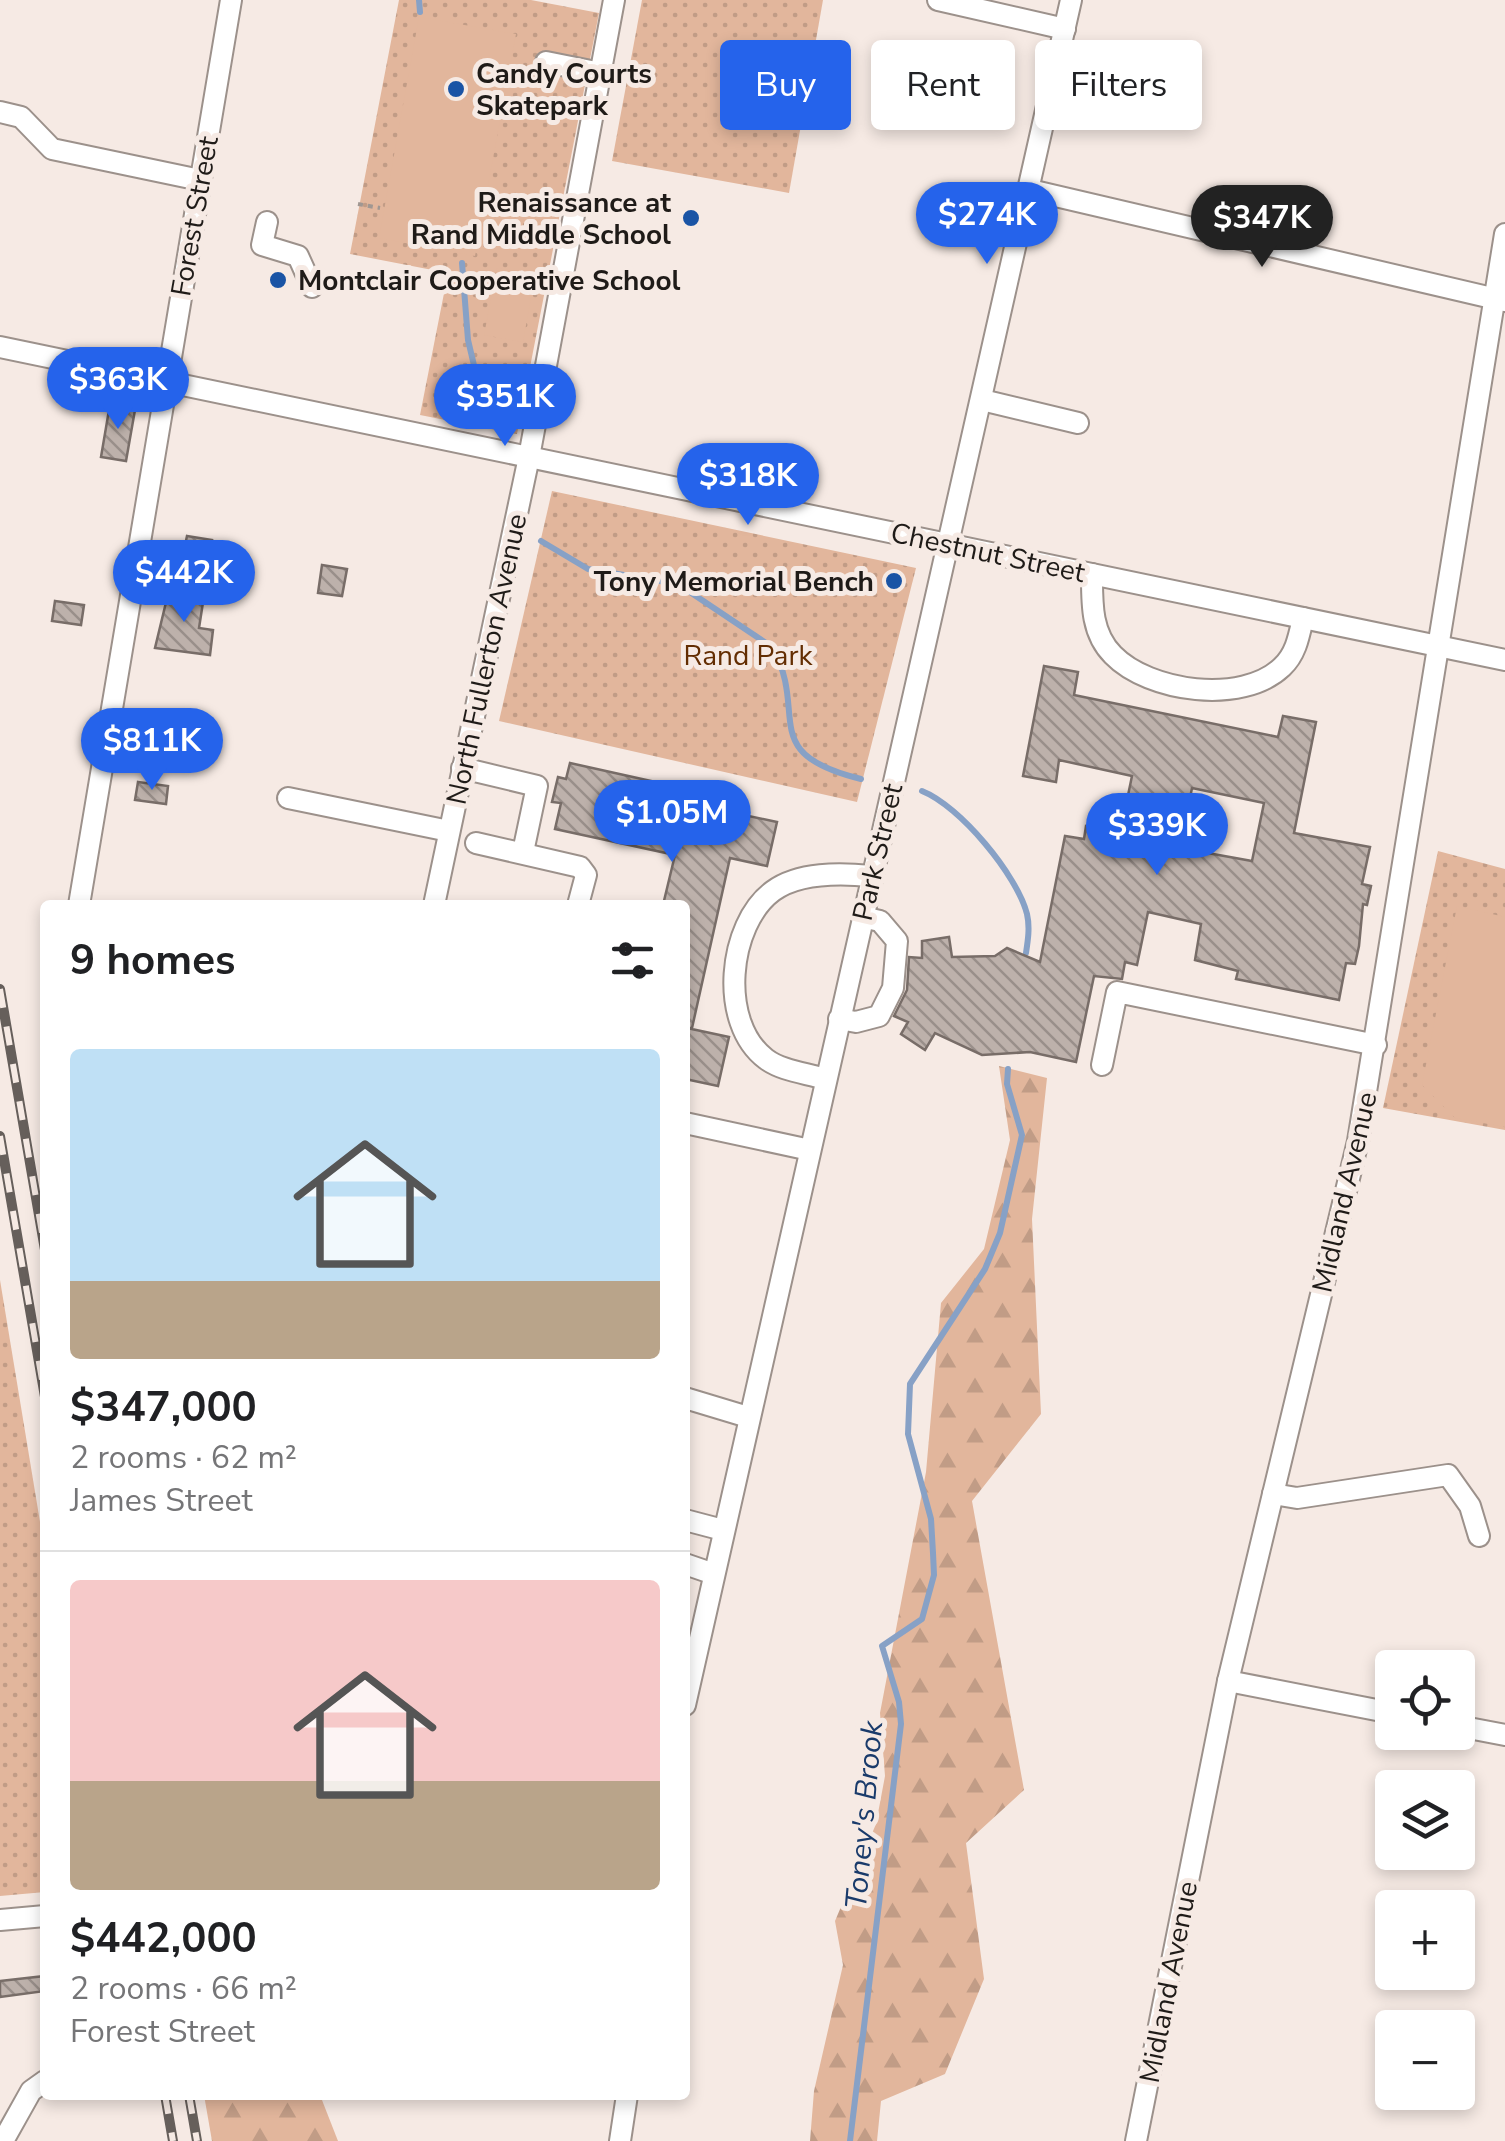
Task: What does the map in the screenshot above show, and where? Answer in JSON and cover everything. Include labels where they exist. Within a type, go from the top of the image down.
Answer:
[{"type":"street","name":"Forest Street","points":[[80,900],[231,0]]},
{"type":"street","name":"North Fullerton Avenue","points":[[435,900],[529,457],[614,0]]},
{"type":"street","points":[[938,0],[1064,29]]},
{"type":"street","name":"Park Street","points":[[690,1682],[1071,0]]},
{"type":"street","points":[[546,62],[601,73]]},
{"type":"street","points":[[0,112],[21,117],[52,149],[200,180]]},
{"type":"street","points":[[1030,190],[1500,300]]},
{"type":"street","points":[[267,222],[262,246],[298,256],[312,286]]},
{"type":"street","name":"Midland Avenue","points":[[1136,2141],[1228,1681],[1358,1141],[1500,300],[1505,234]]},
{"type":"street","name":"Chestnut Street","points":[[0,348],[165,379],[1505,660]]},
{"type":"street","points":[[982,400],[1078,424]]},
{"type":"street","points":[[1092,574],[1092,613],[1113,655],[1146,676],[1168,684],[1224,688],[1267,676],[1290,657],[1303,618]]},
{"type":"street","points":[[462,768],[538,786],[523,852]]},
{"type":"street","points":[[288,798],[449,831]]},
{"type":"street","points":[[476,842],[585,871],[579,900]]},
{"type":"street","points":[[825,1078],[783,1067],[757,1051],[740,1015],[734,980],[740,940],[748,918],[772,892],[793,880],[845,873],[871,876]]},
{"type":"street","points":[[839,1019],[856,1022],[879,1016],[893,988],[897,941],[880,921],[862,916]]},
{"type":"street","points":[[1102,1065],[1117,992],[1376,1045]]},
{"type":"street","points":[[690,1124],[810,1150]]},
{"type":"street","points":[[690,1400],[748,1417]]},
{"type":"street","points":[[1272,1494],[1297,1498],[1448,1475],[1470,1506],[1479,1536]]},
{"type":"street","points":[[690,1521],[723,1530]]},
{"type":"street","points":[[690,1566],[714,1574]]},
{"type":"street","points":[[1228,1681],[1375,1711]]},
{"type":"street","points":[[1475,1730],[1505,1736]]},
{"type":"street","points":[[0,1920],[40,1916]]},
{"type":"street","points":[[3,2141],[32,2091],[40,2085]]},
{"type":"street","points":[[620,2141],[626,2100]]},
{"type":"path","points":[[358,204],[380,208]]},
{"type":"green space","points":[[399,0],[531,0],[599,13],[517,434],[420,415],[448,273],[350,254]]},
{"type":"green space","points":[[642,0],[823,0],[816,40],[720,40],[720,130],[800,130],[789,193],[612,161]]},
{"type":"green space","name":"Candy Courts Skatepark","points":[[419,17],[516,34],[475,256],[379,238]]},
{"type":"green space","points":[[497,268],[535,275],[523,342],[484,335]]},
{"type":"green space","name":"Rand Park","points":[[552,491],[916,568],[857,802],[499,721]]},
{"type":"green space","points":[[1438,851],[1505,869],[1505,1130],[1383,1108]]},
{"type":"green space","points":[[1457,906],[1505,917],[1505,1127],[1455,1118],[1422,1085]]},
{"type":"green space","points":[[999,1066],[1047,1078],[1032,1219],[1041,1414],[972,1501],[1024,1790],[966,1843],[984,1979],[945,2074],[881,2101],[877,2141],[810,2141],[814,2091],[843,1965],[835,1921],[876,1824],[885,1776],[880,1713],[926,1472],[941,1303],[984,1249],[1010,1140]]},
{"type":"green space","points":[[0,1280],[40,1522],[40,1892],[0,1896]]},
{"type":"green space","points":[[205,2100],[322,2100],[338,2141],[212,2141]]},
{"type":"building","points":[[110,404],[130,405],[135,410],[126,461],[101,457]]},
{"type":"building","points":[[187,536],[212,540],[208,560],[183,555]]},
{"type":"building","points":[[322,565],[347,569],[342,596],[318,593]]},
{"type":"building","points":[[169,590],[204,596],[199,628],[213,630],[210,655],[155,648]]},
{"type":"building","points":[[55,601],[84,605],[81,625],[52,621]]},
{"type":"building","points":[[1044,666],[1078,672],[1074,695],[1278,737],[1283,716],[1316,722],[1294,833],[1370,847],[1362,884],[1371,886],[1367,905],[1363,904],[1359,946],[1355,964],[1346,963],[1339,1000],[1236,979],[1238,971],[1195,960],[1201,924],[1148,912],[1137,965],[1125,962],[1122,979],[1094,976],[1076,1062],[1030,1052],[982,1055],[935,1033],[925,1050],[901,1034],[908,1022],[894,1016],[907,990],[909,957],[922,958],[922,941],[949,937],[952,957],[995,956],[1007,948],[1040,962],[1065,836],[1084,839],[1086,826],[1120,834],[1132,776],[1059,760],[1056,782],[1023,776]],"holes":[[[1192,788],[1264,803],[1252,861],[1180,848]]]},
{"type":"building","points":[[570,763],[723,797],[720,810],[777,822],[767,866],[730,858],[692,1028],[690,900],[664,900],[675,855],[555,829],[561,803],[552,802],[558,777],[566,779]]},
{"type":"building","points":[[138,782],[168,786],[166,804],[135,800]]},
{"type":"building","points":[[690,1029],[729,1037],[718,1086],[690,1080]]},
{"type":"building","points":[[40,1977],[40,1992],[0,1997],[0,1981]]},
{"type":"waterway","name":"Toney's Brook","points":[[419,0],[420,12]]},
{"type":"waterway","name":"Toney's Brook","points":[[462,263],[468,340],[486,416]]},
{"type":"waterway","name":"Toney's Brook","points":[[541,541],[588,569],[678,584],[772,647],[782,671],[796,743],[808,757],[828,769],[861,779]]},
{"type":"waterway","name":"Toney's Brook","points":[[922,791],[969,826],[1012,880],[1027,914],[1026,953]]},
{"type":"waterway","name":"Toney's Brook","points":[[850,2141],[901,1724],[899,1702],[882,1646],[922,1619],[934,1575],[931,1519],[908,1434],[910,1384],[985,1269],[1000,1233],[1022,1135],[1007,1084],[1008,1069]]},
{"type":"railway","points":[[0,989],[40,1221]]},
{"type":"railway","points":[[0,1136],[40,1368]]},
{"type":"railway","points":[[166,2100],[173,2141]]},
{"type":"railway","points":[[190,2100],[197,2141]]},
{"type":"place","name":"Candy Courts Skatepark","points":[[456,89]]},
{"type":"place","name":"Renaissance at Rand Middle School","points":[[691,218]]},
{"type":"place","name":"Montclair Cooperative School","points":[[278,280]]},
{"type":"place","name":"Tony Memorial Bench","points":[[894,581]]}]
